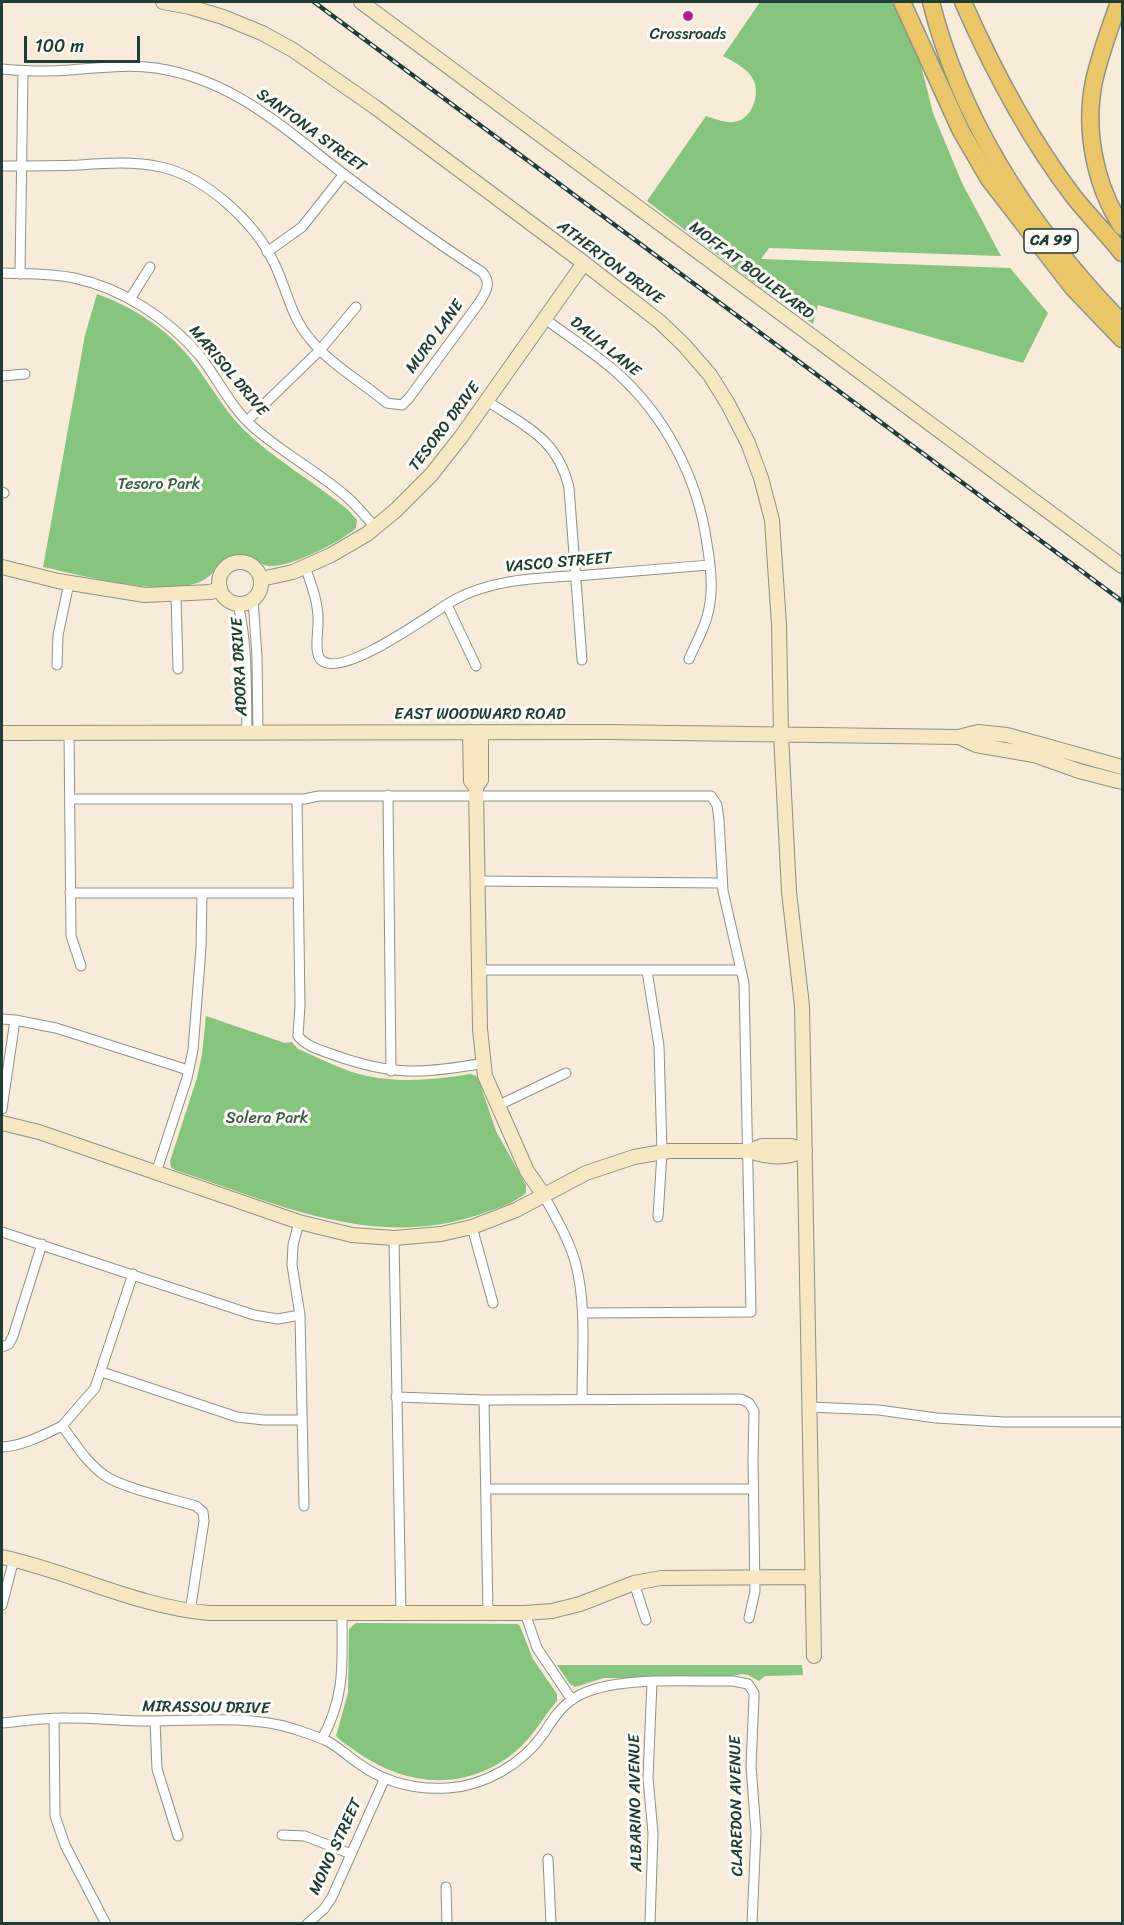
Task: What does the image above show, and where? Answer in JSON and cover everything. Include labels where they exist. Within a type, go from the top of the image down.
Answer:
[{"type":"highway","points":[[902,2],[961,131],[989,179],[1072,288],[1122,339]]},
{"type":"highway","name":"CA 99","points":[[931,2],[939,33],[965,102],[990,151],[1055,248],[1122,322]]},
{"type":"highway","name":"CA 99","points":[[963,2],[1006,93],[1048,160],[1075,198],[1122,253]]},
{"type":"highway","points":[[1119,2],[1094,82],[1090,120],[1096,166],[1105,194],[1122,227]]},
{"type":"street","name":"ATHERTON DRIVE","points":[[163,2],[223,17],[262,33],[293,50],[375,107],[585,263],[660,322],[710,375],[729,404],[762,478],[772,520],[779,625],[781,734],[789,892],[802,1006],[814,1656]]},
{"type":"street","name":"MOFFAT BOULEVARD","points":[[361,2],[1122,566]]},
{"type":"street","name":"SANTONA STREET","points":[[2,69],[68,71],[120,65],[157,68],[190,76],[235,94],[275,120],[344,174],[486,277]]},
{"type":"street","points":[[20,274],[23,71]]},
{"type":"street","points":[[2,166],[125,162],[172,170],[222,198],[256,234],[275,264],[291,310],[309,339],[320,350]]},
{"type":"street","points":[[267,252],[302,227],[344,174]]},
{"type":"street","name":"TESORO DRIVE","points":[[261,579],[293,572],[331,555],[375,527],[431,476],[585,263]]},
{"type":"street","points":[[129,299],[150,267]]},
{"type":"street","name":"MARISOL DRIVE","points":[[2,273],[50,274],[75,278],[110,289],[166,324],[200,356],[227,397],[247,421],[346,497],[375,527]]},
{"type":"street","name":"MURO LANE","points":[[320,350],[387,403],[402,405],[479,303],[488,287],[486,277]]},
{"type":"street","points":[[247,421],[320,350],[356,307]]},
{"type":"street","name":"DALIA LANE","points":[[545,320],[615,371],[644,400],[661,423],[685,464],[705,526],[711,586],[707,617],[689,659]]},
{"type":"street","points":[[2,376],[25,374]]},
{"type":"street","points":[[487,401],[549,444],[566,473],[570,488],[582,660]]},
{"type":"street","points":[[243,561],[255,567],[261,579],[260,590],[253,599],[238,604],[227,599],[220,588],[219,581],[224,569],[243,561]]},
{"type":"street","name":"VASCO STREET","points":[[305,567],[314,591],[319,621],[320,658],[323,662],[337,664],[350,661],[400,635],[455,599],[495,584],[710,565]]},
{"type":"street","points":[[2,567],[69,583],[145,595],[211,592],[220,588]]},
{"type":"street","points":[[57,664],[58,635],[69,583]]},
{"type":"street","points":[[176,594],[178,669]]},
{"type":"street","name":"ADORA DRIVE","points":[[252,732],[257,648],[253,599]]},
{"type":"street","name":"ADORA DRIVE","points":[[238,604],[252,732]]},
{"type":"street","points":[[447,605],[476,666]]},
{"type":"street","points":[[476,732],[471,781],[476,791],[480,1029],[485,1077],[527,1171],[560,1223],[575,1262],[583,1313],[582,1399]]},
{"type":"street","name":"EAST WOODWARD ROAD","points":[[2,733],[476,732],[959,737],[978,732],[1007,735],[1037,742],[1081,757],[1122,767]]},
{"type":"street","points":[[69,734],[71,936],[81,966]]},
{"type":"street","name":"EAST WOODWARD ROAD","points":[[959,737],[976,745],[1034,755],[1079,771],[1122,782]]},
{"type":"street","points":[[70,799],[297,799],[319,796],[476,791],[711,796],[717,805],[719,820],[722,884],[744,984],[751,1312],[583,1313]]},
{"type":"street","points":[[388,795],[391,1071]]},
{"type":"street","points":[[297,799],[298,1036],[304,1043],[324,1052],[365,1066],[391,1071],[437,1071],[484,1063]]},
{"type":"street","points":[[478,881],[722,884]]},
{"type":"street","points":[[70,893],[298,893]]},
{"type":"street","points":[[156,1173],[193,1050],[201,948],[202,893]]},
{"type":"street","points":[[479,970],[741,970]]},
{"type":"street","points":[[646,971],[659,1046],[662,1152],[658,1217]]},
{"type":"street","points":[[2,1019],[56,1028],[188,1070]]},
{"type":"street","points":[[2,1109],[15,1020]]},
{"type":"street","points":[[497,1106],[566,1073]]},
{"type":"street","points":[[2,1123],[39,1132],[299,1222],[352,1235],[394,1238],[441,1234],[472,1227],[516,1210],[586,1173],[634,1157],[662,1152],[749,1151],[763,1156],[792,1156],[805,1150]]},
{"type":"street","points":[[299,1222],[293,1245],[292,1264],[300,1315],[304,1506]]},
{"type":"street","points":[[472,1227],[493,1303]]},
{"type":"street","points":[[2,1232],[254,1315],[278,1319],[300,1315]]},
{"type":"street","points":[[394,1238],[401,1614]]},
{"type":"street","points":[[2,1347],[9,1344],[13,1336],[42,1244]]},
{"type":"street","points":[[2,1447],[10,1447],[37,1438],[62,1426],[87,1399],[102,1372],[133,1274]]},
{"type":"street","points":[[102,1372],[237,1417],[252,1420],[302,1420]]},
{"type":"street","points":[[396,1397],[484,1400],[741,1399],[749,1403],[754,1411],[754,1591],[749,1618]]},
{"type":"street","points":[[484,1400],[488,1613]]},
{"type":"street","points":[[809,1407],[879,1410],[936,1418],[1004,1422],[1122,1422]]},
{"type":"street","points":[[62,1426],[84,1456],[104,1476],[118,1483],[196,1506],[203,1512],[204,1521],[190,1612]]},
{"type":"street","points":[[486,1489],[753,1489]]},
{"type":"street","points":[[2,1605],[8,1558],[144,1602],[190,1612],[525,1613],[552,1611],[580,1604],[634,1583],[662,1578],[813,1577]]},
{"type":"street","points":[[634,1583],[646,1620]]},
{"type":"street","points":[[525,1613],[537,1647],[572,1700]]},
{"type":"street","points":[[322,1739],[331,1723],[340,1693],[342,1614]]},
{"type":"street","name":"MIRASSOU DRIVE","points":[[2,1724],[54,1718],[154,1722],[261,1722],[290,1728],[322,1739],[385,1778],[416,1787],[450,1788],[465,1786],[495,1775],[534,1746],[558,1712],[587,1691],[605,1686],[652,1682],[733,1681],[748,1684],[751,1689]]},
{"type":"street","name":"ALBARINO AVENUE","points":[[650,1923],[653,1833],[648,1778],[652,1682]]},
{"type":"street","name":"CLAREDON AVENUE","points":[[751,1689],[754,1698],[751,1766],[756,1832],[752,1923]]},
{"type":"street","points":[[54,1718],[55,1815],[64,1845],[106,1923]]},
{"type":"street","points":[[154,1722],[157,1769],[178,1836]]},
{"type":"street","name":"MONO STREET","points":[[312,1922],[332,1897],[385,1778]]},
{"type":"street","points":[[282,1835],[305,1836],[351,1854]]},
{"type":"street","points":[[548,1859],[551,1923]]},
{"type":"street","points":[[446,1887],[447,1923]]},
{"type":"green space","points":[[760,2],[905,2],[933,113],[962,183],[1001,256],[769,248],[761,259],[1010,268],[1048,313],[1023,363],[818,305],[813,324],[745,276],[647,201],[706,116],[734,122],[746,117],[750,111],[756,92],[753,79],[744,68],[723,56]]},
{"type":"green space","name":"Tesoro Park","points":[[97,294],[136,312],[170,337],[190,358],[242,428],[267,450],[347,509],[357,520],[356,528],[327,547],[289,563],[269,566],[246,558],[232,558],[203,580],[181,586],[162,587],[120,583],[43,567],[85,335]]},
{"type":"green space","name":"Solera Park","points":[[206,1016],[285,1043],[292,1042],[298,1049],[343,1069],[364,1075],[409,1080],[475,1075],[496,1131],[526,1185],[526,1193],[498,1208],[441,1224],[402,1227],[363,1225],[288,1208],[175,1170],[171,1167],[170,1161],[197,1078]]},
{"type":"green space","points":[[356,1623],[517,1624],[520,1626],[533,1659],[557,1694],[557,1701],[528,1740],[516,1751],[497,1765],[477,1774],[456,1779],[435,1780],[414,1778],[394,1772],[354,1750],[336,1736],[348,1693],[349,1629]]},
{"type":"green space","points":[[557,1665],[802,1665],[803,1675],[765,1676],[759,1681],[742,1674],[722,1678],[604,1678],[575,1687],[570,1684]]},
{"type":"railway","points":[[314,2],[1122,601]]},
{"type":"place","name":"Crossroads","points":[[688,16]]}]
